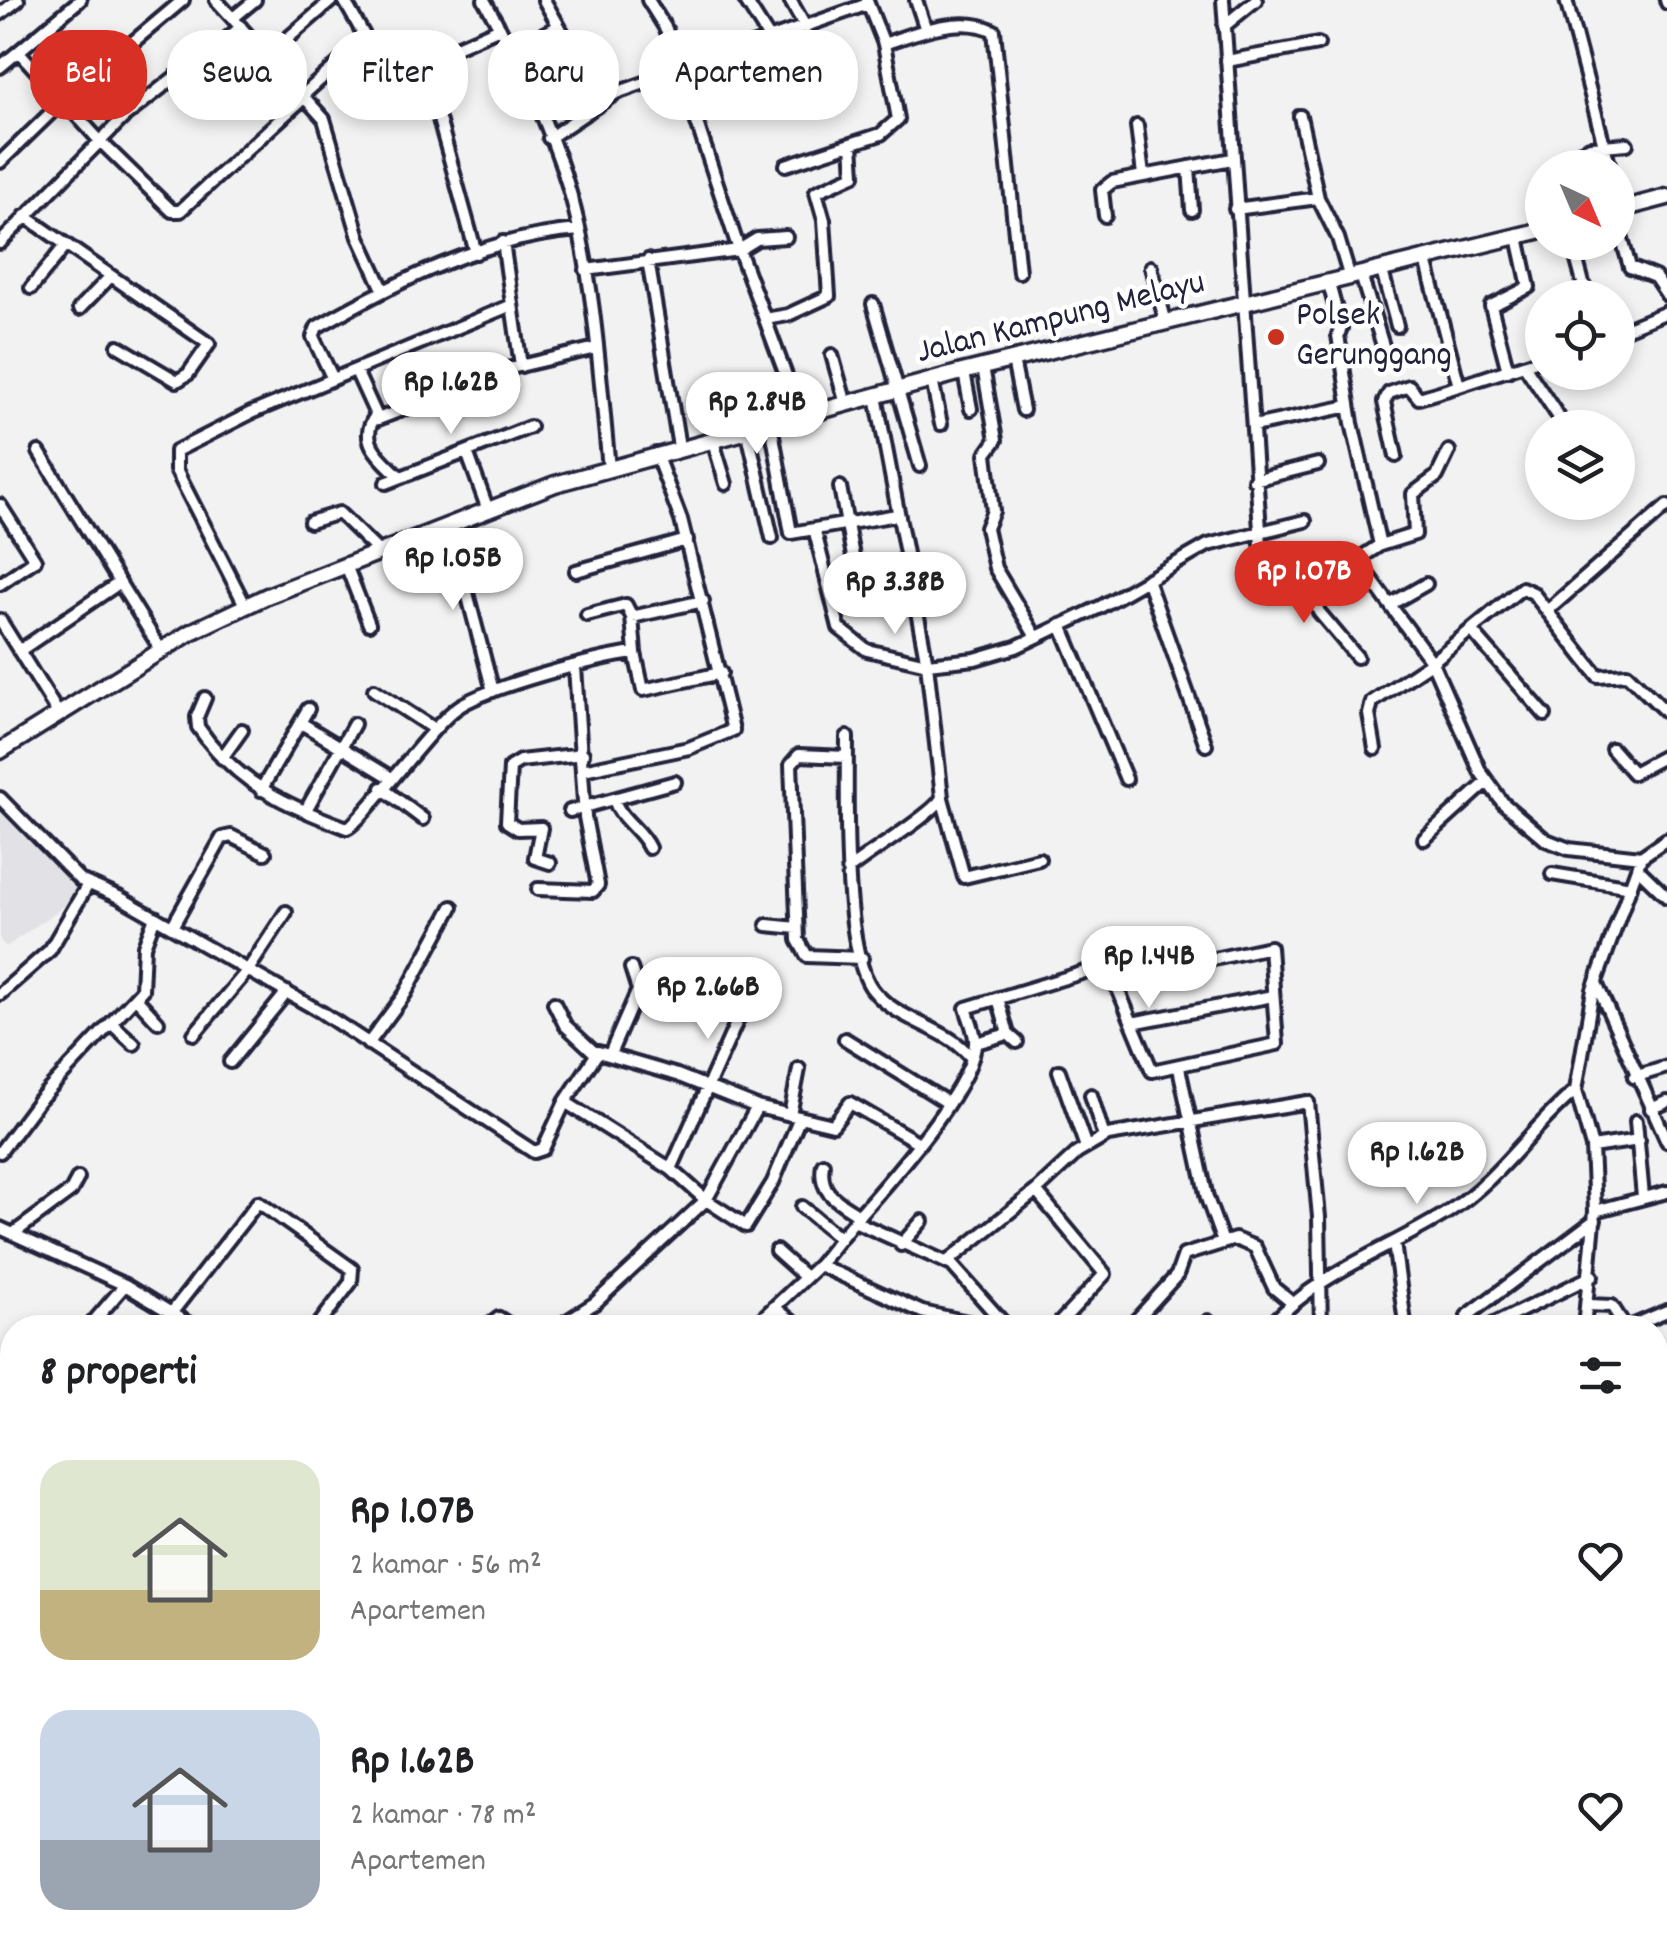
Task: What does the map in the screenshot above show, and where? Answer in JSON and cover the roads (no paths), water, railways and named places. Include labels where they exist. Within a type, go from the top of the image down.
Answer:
[{"type":"main road","points":[[1635,202],[1667,197]]},
{"type":"main road","name":"Jalan Kampung Melayu","points":[[0,751],[161,650],[246,606],[488,510],[609,468],[983,367],[1525,235]]},
{"type":"street","points":[[0,14],[18,0]]},
{"type":"street","points":[[0,68],[79,0]]},
{"type":"street","points":[[147,30],[183,0]]},
{"type":"street","points":[[216,0],[243,30]]},
{"type":"street","points":[[231,30],[255,0]]},
{"type":"street","points":[[297,30],[332,0]]},
{"type":"street","points":[[344,0],[361,30]]},
{"type":"street","points":[[476,253],[424,65],[431,58],[500,28],[484,0]]},
{"type":"street","points":[[544,0],[559,30]]},
{"type":"street","points":[[648,0],[667,30]]},
{"type":"street","points":[[745,0],[764,30]]},
{"type":"street","points":[[790,0],[806,28]]},
{"type":"street","points":[[916,0],[926,30]]},
{"type":"street","points":[[1222,0],[1234,209],[1254,426],[1254,480],[1258,530],[1266,555],[1277,562],[1300,564],[1357,560],[1380,545],[1416,534],[1414,494],[1437,476],[1449,451]]},
{"type":"street","points":[[1224,26],[1256,0]]},
{"type":"street","points":[[1566,0],[1606,150]]},
{"type":"street","points":[[786,166],[892,128],[898,120],[884,44],[867,2],[801,30]]},
{"type":"street","points":[[884,44],[926,30],[980,26],[998,36],[1020,272]]},
{"type":"street","points":[[551,30],[557,27]]},
{"type":"street","points":[[1227,61],[1318,44]]},
{"type":"street","points":[[18,52],[30,65]]},
{"type":"street","points":[[307,93],[327,74]]},
{"type":"street","points":[[0,243],[99,140],[167,83]]},
{"type":"street","points":[[550,138],[616,94],[639,85]]},
{"type":"street","points":[[307,100],[330,134],[358,237],[384,289]]},
{"type":"street","points":[[1300,116],[1318,198],[1355,276],[1388,362]]},
{"type":"street","points":[[0,162],[43,120]]},
{"type":"street","points":[[82,120],[168,209],[180,211],[279,120]]},
{"type":"street","points":[[542,120],[579,230],[609,468]]},
{"type":"street","points":[[697,120],[739,250],[801,416]]},
{"type":"street","points":[[1137,126],[1143,176]]},
{"type":"street","points":[[766,318],[788,315],[828,296],[824,220],[816,192],[854,175],[852,144]]},
{"type":"street","points":[[1584,150],[1627,144]]},
{"type":"street","points":[[1105,216],[1104,187],[1232,160]]},
{"type":"street","points":[[1189,167],[1192,210]]},
{"type":"street","points":[[1234,209],[1318,198]]},
{"type":"street","points":[[25,216],[210,344],[188,374],[177,380],[118,346]]},
{"type":"street","points":[[333,379],[314,330],[384,289],[504,242],[579,230]]},
{"type":"street","points":[[1508,370],[1491,306],[1529,287],[1518,237]]},
{"type":"street","points":[[586,270],[648,260],[718,256],[757,239],[786,238]]},
{"type":"street","points":[[504,242],[521,366]]},
{"type":"street","points":[[31,288],[66,245]]},
{"type":"street","points":[[648,260],[679,447]]},
{"type":"street","points":[[1426,260],[1459,386]]},
{"type":"street","points":[[1628,260],[1630,267],[1655,277],[1667,295]]},
{"type":"street","points":[[1152,267],[1166,323]]},
{"type":"street","points":[[1382,271],[1397,326]]},
{"type":"street","points":[[79,309],[111,276]]},
{"type":"street","points":[[1329,284],[1341,328],[1349,406],[1380,545]]},
{"type":"street","points":[[246,606],[176,470],[176,452],[182,444],[512,304]]},
{"type":"street","points":[[873,304],[920,466]]},
{"type":"street","points":[[1635,325],[1667,312]]},
{"type":"street","points":[[400,478],[368,441],[368,429],[375,417],[521,366],[596,348]]},
{"type":"street","points":[[832,355],[846,404]]},
{"type":"street","points":[[1013,360],[1023,410]]},
{"type":"street","points":[[1396,456],[1384,402],[1389,394],[1409,386],[1419,398],[1524,365],[1554,410]]},
{"type":"street","points":[[983,367],[996,440],[986,454],[993,511],[986,528],[996,568],[1036,638]]},
{"type":"street","points":[[356,371],[375,417]]},
{"type":"street","points":[[964,372],[971,409]]},
{"type":"street","points":[[932,380],[940,424]]},
{"type":"street","points":[[876,396],[927,664],[942,798],[940,812],[964,877],[1039,859]]},
{"type":"street","points":[[1254,426],[1349,406]]},
{"type":"street","points":[[771,425],[788,528],[793,534],[897,516]]},
{"type":"street","points":[[386,484],[530,427]]},
{"type":"street","points":[[747,429],[772,538]]},
{"type":"street","points":[[712,438],[726,484]]},
{"type":"street","points":[[39,452],[161,650]]},
{"type":"street","points":[[467,452],[488,510]]},
{"type":"street","points":[[583,770],[690,748],[728,734],[733,724],[687,540],[656,454]]},
{"type":"street","points":[[1254,480],[1318,464]]},
{"type":"street","points":[[840,487],[855,567]]},
{"type":"street","points":[[0,505],[35,560],[0,584]]},
{"type":"street","points":[[1548,611],[1667,506]]},
{"type":"street","points":[[310,522],[339,513],[379,552]]},
{"type":"street","points":[[815,532],[839,628],[867,650],[927,664],[975,658],[1036,638],[1148,582],[1208,545],[1305,521]]},
{"type":"street","points":[[449,526],[493,691]]},
{"type":"street","points":[[576,571],[687,540]]},
{"type":"street","points":[[1357,560],[1432,662],[1486,783],[1529,830],[1570,849],[1639,863],[1667,897]]},
{"type":"street","points":[[346,564],[369,624]]},
{"type":"street","points":[[1300,564],[1318,612],[1356,657]]},
{"type":"street","points":[[19,651],[119,582]]},
{"type":"street","points":[[1148,582],[1206,745]]},
{"type":"street","points":[[1390,604],[1426,584]]},
{"type":"street","points":[[1374,749],[1369,714],[1372,702],[1432,662],[1522,588],[1530,590],[1598,676],[1628,674],[1667,713]]},
{"type":"street","points":[[632,617],[703,602]]},
{"type":"street","points":[[587,615],[626,605],[632,617],[643,690],[721,672]]},
{"type":"street","points":[[0,620],[58,713]]},
{"type":"street","points":[[1061,626],[1126,779]]},
{"type":"street","points":[[1472,631],[1545,716]]},
{"type":"street","points":[[206,698],[196,722],[236,774],[306,810],[353,826],[390,777],[456,708],[493,691],[635,652]]},
{"type":"street","points":[[538,889],[597,888],[584,807],[575,667]]},
{"type":"street","points":[[1655,700],[1667,689]]},
{"type":"street","points":[[374,690],[434,729]]},
{"type":"street","points":[[261,790],[308,709]]},
{"type":"street","points":[[301,723],[390,777]]},
{"type":"street","points":[[306,810],[354,724]]},
{"type":"street","points":[[222,758],[242,730]]},
{"type":"street","points":[[846,737],[851,933],[876,993],[969,1056]]},
{"type":"street","points":[[1612,749],[1634,773],[1667,755]]},
{"type":"street","points":[[550,863],[535,858],[541,828],[518,828],[507,822],[509,771],[520,761],[583,754]]},
{"type":"street","points":[[846,758],[799,755],[791,764],[798,928],[802,954],[862,958]]},
{"type":"street","points":[[570,812],[675,782]]},
{"type":"street","points":[[1424,839],[1486,783]]},
{"type":"street","points":[[382,788],[423,819]]},
{"type":"street","points":[[0,798],[87,886],[155,917],[287,992],[537,1153],[596,1054]]},
{"type":"street","points":[[614,800],[622,819],[649,848]]},
{"type":"street","points":[[852,867],[884,840],[940,812]]},
{"type":"street","points":[[172,927],[222,838],[231,836],[266,853]]},
{"type":"street","points":[[1586,1315],[1595,1215],[1592,1147],[1576,1090],[1596,982],[1639,863],[1667,839]]},
{"type":"street","points":[[1552,874],[1631,887]]},
{"type":"street","points":[[0,994],[50,950],[87,886]]},
{"type":"street","points":[[368,1044],[405,994],[452,907]]},
{"type":"street","points":[[194,1034],[248,970],[286,912]]},
{"type":"street","points":[[0,1152],[39,1100],[136,998],[146,975],[144,946],[155,917]]},
{"type":"street","points":[[766,925],[798,928]]},
{"type":"street","points":[[766,1315],[819,1265],[920,1143],[948,1102],[968,1069],[976,1043],[966,1008],[1108,965],[1114,980],[1152,1071],[1277,1044],[1270,947],[1114,980]]},
{"type":"street","points":[[610,1054],[638,990],[631,968]]},
{"type":"street","points":[[1596,982],[1610,1008],[1634,1077],[1667,1141]]},
{"type":"street","points":[[230,1062],[287,992]]},
{"type":"street","points":[[1132,1023],[1273,996]]},
{"type":"street","points":[[136,998],[158,1022]]},
{"type":"street","points":[[976,1043],[1013,1038],[998,998]]},
{"type":"street","points":[[554,1003],[566,1026],[596,1054],[610,1054],[757,1107],[834,1125],[850,1103],[920,1143]]},
{"type":"street","points":[[671,1169],[742,1010]]},
{"type":"street","points":[[112,1024],[134,1044]]},
{"type":"street","points":[[845,1039],[948,1102]]},
{"type":"street","points":[[1634,1077],[1667,1067]]},
{"type":"street","points":[[565,1102],[671,1169],[742,1225],[750,1224],[795,1116],[799,1068]]},
{"type":"street","points":[[1179,1068],[1207,1198],[1223,1242]]},
{"type":"street","points":[[1059,1071],[1086,1146]]},
{"type":"street","points":[[1280,1315],[1291,1302],[1322,1282],[1450,1210],[1500,1171],[1576,1090]]},
{"type":"street","points":[[1091,1095],[1104,1137]]},
{"type":"street","points":[[946,1262],[1036,1192],[1086,1146],[1104,1137],[1308,1102],[1321,1315]]},
{"type":"street","points":[[1651,1109],[1667,1102]]},
{"type":"street","points":[[576,1315],[595,1303],[706,1200],[757,1107]]},
{"type":"street","points":[[1636,1122],[1643,1196]]},
{"type":"street","points":[[1592,1147],[1639,1140]]},
{"type":"street","points":[[823,1164],[821,1176],[827,1194],[856,1218],[901,1245],[946,1262],[996,1315]]},
{"type":"street","points":[[14,1234],[71,1191],[78,1178]]},
{"type":"street","points":[[1036,1192],[1105,1274],[1067,1315]]},
{"type":"street","points":[[1468,1315],[1595,1215],[1643,1196],[1667,1192]]},
{"type":"street","points":[[173,1311],[258,1202],[352,1269],[351,1282],[326,1315]]},
{"type":"street","points":[[802,1207],[840,1238]]},
{"type":"street","points":[[901,1245],[922,1222]]},
{"type":"street","points":[[0,1228],[178,1315]]},
{"type":"street","points":[[1141,1315],[1177,1275],[1184,1255],[1235,1239],[1251,1243],[1274,1288],[1291,1302]]},
{"type":"street","points":[[1394,1243],[1404,1315]]},
{"type":"street","points":[[776,1251],[805,1278]]},
{"type":"street","points":[[819,1265],[937,1315]]},
{"type":"street","points":[[1512,1315],[1592,1276]]},
{"type":"street","points":[[99,1315],[125,1286]]},
{"type":"street","points":[[1588,1304],[1612,1306],[1618,1315]]},
{"type":"street","points":[[774,1307],[784,1315]]},
{"type":"place","name":"Polsek Gerunggang","points":[[1276,337]]}]
